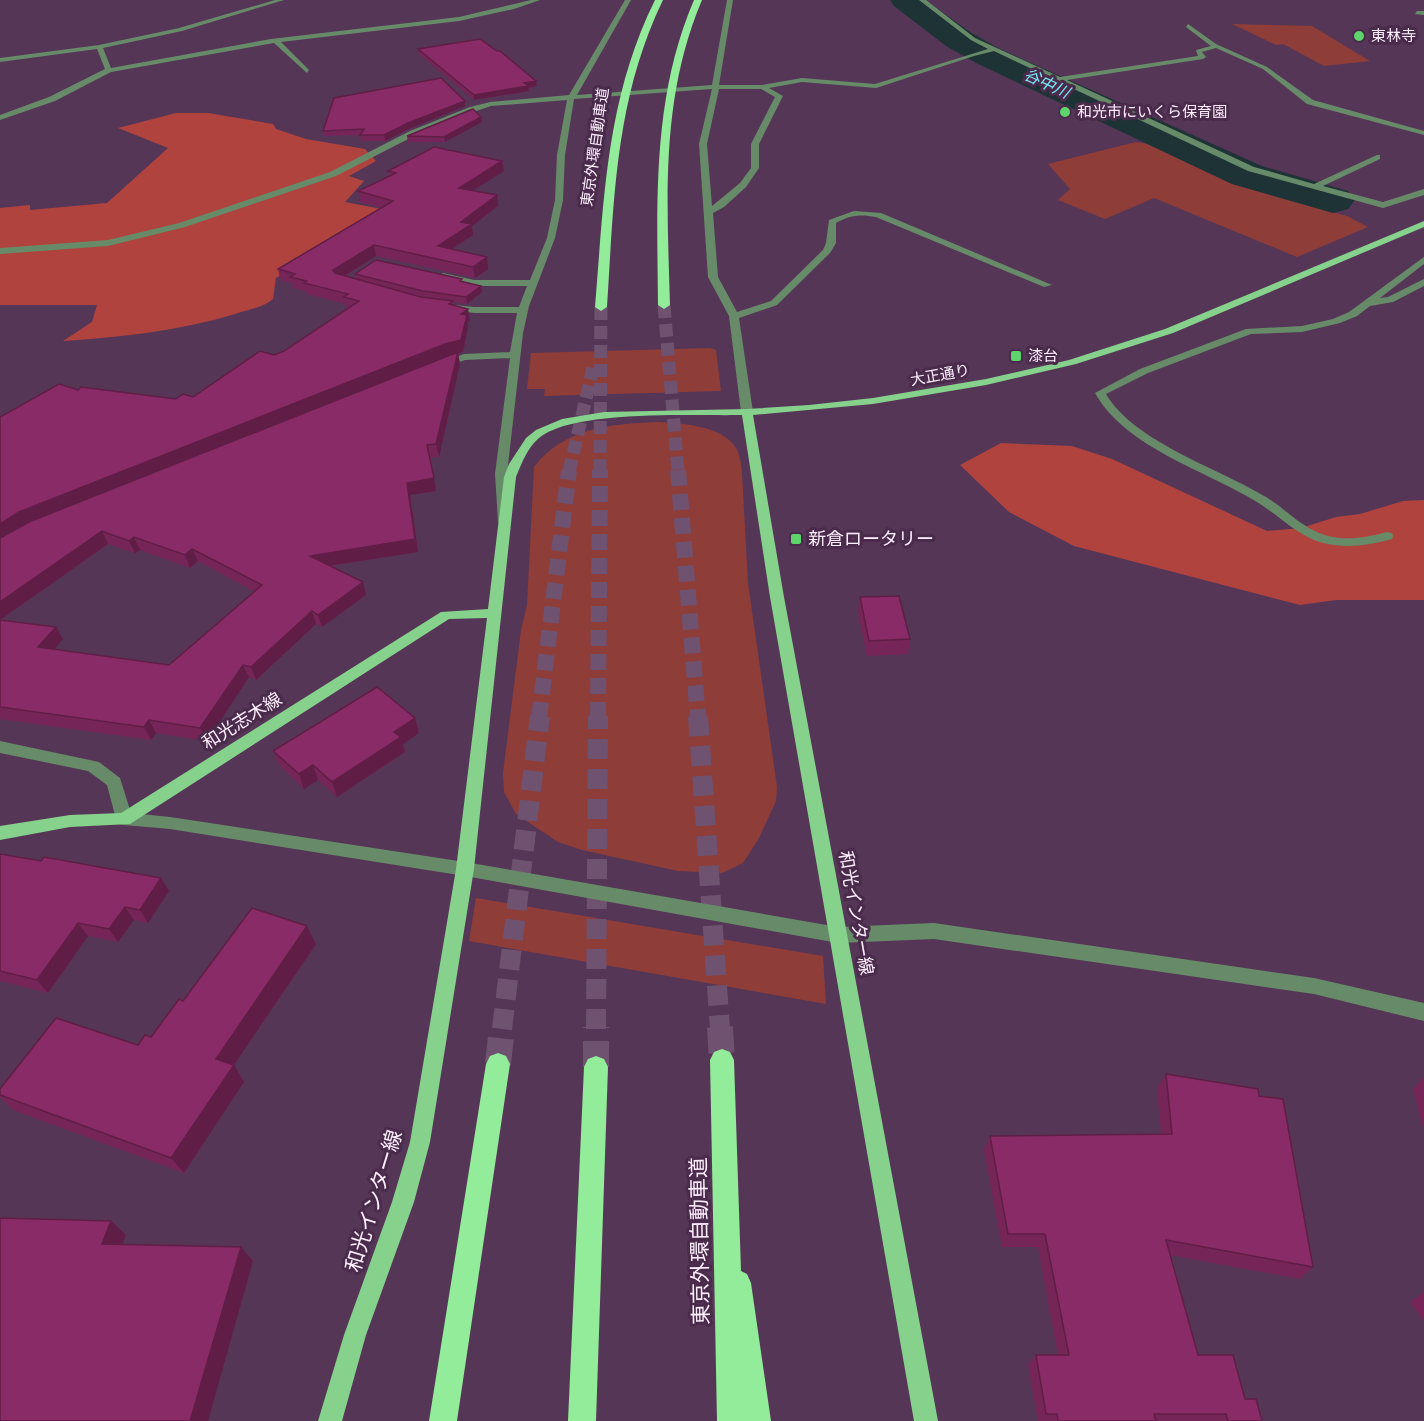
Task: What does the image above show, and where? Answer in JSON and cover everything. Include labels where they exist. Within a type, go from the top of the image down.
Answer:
[{"type":"highway","name":"東京外環自動車道","points":[[601,307],[620,117],[629,74],[641,38],[659,0]]},
{"type":"highway","points":[[664,305],[662,192],[668,114],[674,73],[683,38],[698,0]]},
{"type":"highway","name":"東京外環自動車道","points":[[722,1060],[731,1421]]},
{"type":"highway","points":[[443,1421],[498,1064]]},
{"type":"highway","points":[[582,1421],[596,1067]]},
{"type":"highway","points":[[726,1198],[756,1421]]},
{"type":"main road","name":"大正通り","points":[[504,526],[510,477],[515,464],[530,440],[552,426],[584,416],[747,412],[830,405],[934,392],[986,382],[1072,362],[1169,331],[1424,224]]},
{"type":"main road","name":"和光インター線","points":[[747,412],[926,1421]]},
{"type":"main road","name":"和光インター線","points":[[330,1421],[355,1335],[403,1202],[420,1142],[465,869],[504,526]]},
{"type":"main road","name":"和光志木線","points":[[124,819],[446,615],[495,614]]},
{"type":"main road","points":[[0,833],[70,821],[124,819]]},
{"type":"street","points":[[0,60],[99,47],[180,30],[281,0]]},
{"type":"street","points":[[0,118],[52,99],[109,70],[276,41],[433,22],[514,8],[537,0]]},
{"type":"street","points":[[504,526],[501,474],[515,355],[523,310],[551,237],[559,200],[561,155],[571,98],[628,0]]},
{"type":"street","points":[[730,0],[716,87],[703,144],[713,277],[734,316],[747,412]]},
{"type":"street","points":[[922,0],[991,50],[1251,169],[1383,205],[1424,192]]},
{"type":"street","points":[[1188,26],[1217,46],[1265,68],[1310,102],[1424,133]]},
{"type":"street","points":[[276,41],[307,71]]},
{"type":"street","points":[[1056,80],[1203,57],[1198,51],[1217,46]]},
{"type":"street","points":[[99,47],[109,70]]},
{"type":"street","points":[[0,251],[108,243],[144,236],[333,174],[412,133],[473,109],[505,103],[716,87],[762,87],[802,80],[876,86],[972,54],[991,50]]},
{"type":"street","points":[[708,212],[721,206],[743,185],[755,168],[755,144],[779,96],[762,87]]},
{"type":"street","points":[[1316,186],[1377,157]]},
{"type":"street","points":[[734,316],[774,303],[827,251],[831,243],[832,222],[838,217],[858,212],[878,215],[1047,285]]},
{"type":"street","points":[[1387,536],[1363,543],[1338,543],[1318,538],[1262,500],[1140,433],[1102,402],[1100,393],[1144,371],[1250,332],[1322,326],[1353,314],[1424,260]]},
{"type":"street","points":[[431,273],[474,283],[532,283]]},
{"type":"street","points":[[1368,303],[1390,300],[1424,282]]},
{"type":"street","points":[[434,304],[474,310],[523,310]]},
{"type":"street","points":[[431,369],[464,357],[515,355]]},
{"type":"street","points":[[0,747],[93,766],[114,782],[124,819],[170,823],[465,869],[838,935],[934,931],[1314,986],[1424,1012]]},
{"type":"shaded area","points":[[1232,24],[1312,26],[1370,61],[1324,66],[1283,44],[1276,45]]},
{"type":"shaded area","points":[[176,113],[208,113],[273,124],[276,129],[306,139],[365,149],[376,161],[349,176],[364,181],[345,202],[387,210],[276,278],[273,299],[269,302],[214,320],[150,332],[63,341],[92,322],[97,305],[0,305],[0,208],[30,205],[30,210],[107,203],[168,148],[118,128]]},
{"type":"shaded area","points":[[1136,142],[1148,144],[1230,183],[1347,216],[1368,227],[1297,257],[1154,198],[1105,219],[1058,200],[1070,189],[1048,164]]},
{"type":"shaded area","points":[[710,348],[716,350],[721,391],[544,396],[545,389],[527,389],[531,353]]},
{"type":"shaded area","points":[[656,422],[698,426],[718,433],[734,445],[741,466],[748,583],[777,787],[776,801],[759,838],[743,863],[722,873],[678,871],[582,850],[558,842],[516,814],[504,792],[503,773],[521,630],[527,605],[534,467],[546,454],[574,436],[622,424]]},
{"type":"shaded area","points":[[1001,443],[1072,446],[1112,459],[1267,531],[1301,528],[1403,501],[1424,500],[1424,600],[1336,600],[1300,605],[1074,546],[1009,512],[960,465]]},
{"type":"shaded area","points":[[476,898],[823,956],[826,1004],[469,941]]},
{"type":"building","points":[[480,39],[500,51],[536,81],[524,83],[528,86],[474,95],[418,49]]},
{"type":"building","points":[[441,78],[465,101],[384,135],[360,135],[364,129],[323,131],[334,98]]},
{"type":"building","points":[[473,109],[481,117],[444,137],[407,136]]},
{"type":"building","points":[[434,147],[502,161],[459,188],[497,195],[461,222],[472,224],[438,246],[487,257],[473,267],[374,245],[333,270],[335,273],[421,297],[453,301],[449,304],[468,309],[461,314],[467,315],[461,340],[445,344],[19,512],[0,524],[0,417],[59,384],[78,390],[81,387],[176,399],[183,394],[193,397],[260,351],[274,355],[284,351],[359,301],[344,297],[348,294],[304,283],[307,281],[290,277],[295,274],[278,269],[393,201],[358,191],[396,173],[388,171]]},
{"type":"building","points":[[376,260],[462,279],[460,281],[481,286],[466,297],[423,291],[355,274]]},
{"type":"building","points":[[458,352],[436,444],[427,445],[434,478],[407,483],[415,539],[310,556],[363,582],[318,615],[312,611],[251,667],[243,665],[200,728],[149,720],[144,727],[0,707],[0,620],[56,627],[38,647],[169,665],[262,585],[192,549],[185,555],[134,537],[129,541],[102,531],[0,602],[0,538],[29,522]]},
{"type":"building","points":[[899,596],[910,639],[869,641],[860,597]]},
{"type":"building","points":[[377,687],[415,718],[394,732],[401,737],[332,782],[313,765],[299,774],[273,751]]},
{"type":"building","points":[[0,854],[41,861],[44,857],[161,878],[140,910],[125,907],[109,929],[78,923],[37,980],[0,971]]},
{"type":"building","points":[[252,908],[307,926],[216,1059],[234,1065],[171,1158],[0,1095],[0,1089],[56,1018],[138,1045],[145,1035],[151,1037],[179,999],[183,1001]]},
{"type":"building","points":[[1166,1074],[1258,1089],[1259,1096],[1283,1099],[1313,1267],[1166,1240],[1198,1355],[1233,1355],[1245,1399],[1256,1399],[1262,1421],[1228,1421],[1226,1414],[1154,1414],[1156,1421],[1058,1421],[1057,1414],[1046,1414],[1036,1355],[1069,1355],[1045,1234],[1008,1234],[990,1136],[1172,1134]]},
{"type":"building","points":[[0,1218],[111,1221],[102,1244],[241,1247],[190,1421],[0,1421]]},
{"type":"waterway","name":"谷中川","points":[[905,0],[958,39],[988,56],[1247,175],[1333,200]]},
{"type":"tunnel","points":[[664,305],[678,472]]},
{"type":"tunnel","points":[[600,472],[601,307]]},
{"type":"tunnel","points":[[569,472],[593,368]]},
{"type":"tunnel","points":[[539,718],[569,470]]},
{"type":"tunnel","points":[[598,718],[600,470]]},
{"type":"tunnel","points":[[678,470],[698,718]]},
{"type":"tunnel","points":[[502,1029],[540,716]]},
{"type":"tunnel","points":[[596,1029],[598,716]]},
{"type":"tunnel","points":[[698,716],[720,1029]]},
{"type":"tunnel","points":[[498,1064],[502,1027]]},
{"type":"tunnel","points":[[720,1027],[722,1060]]},
{"type":"tunnel","points":[[596,1029],[596,1067]]},
{"type":"place","name":"東林寺","points":[[1359,36]]},
{"type":"place","name":"和光市にいくら保育園","points":[[1065,112]]},
{"type":"place","name":"漆台","points":[[1016,356]]},
{"type":"place","name":"新倉ロータリー","points":[[796,539]]}]
